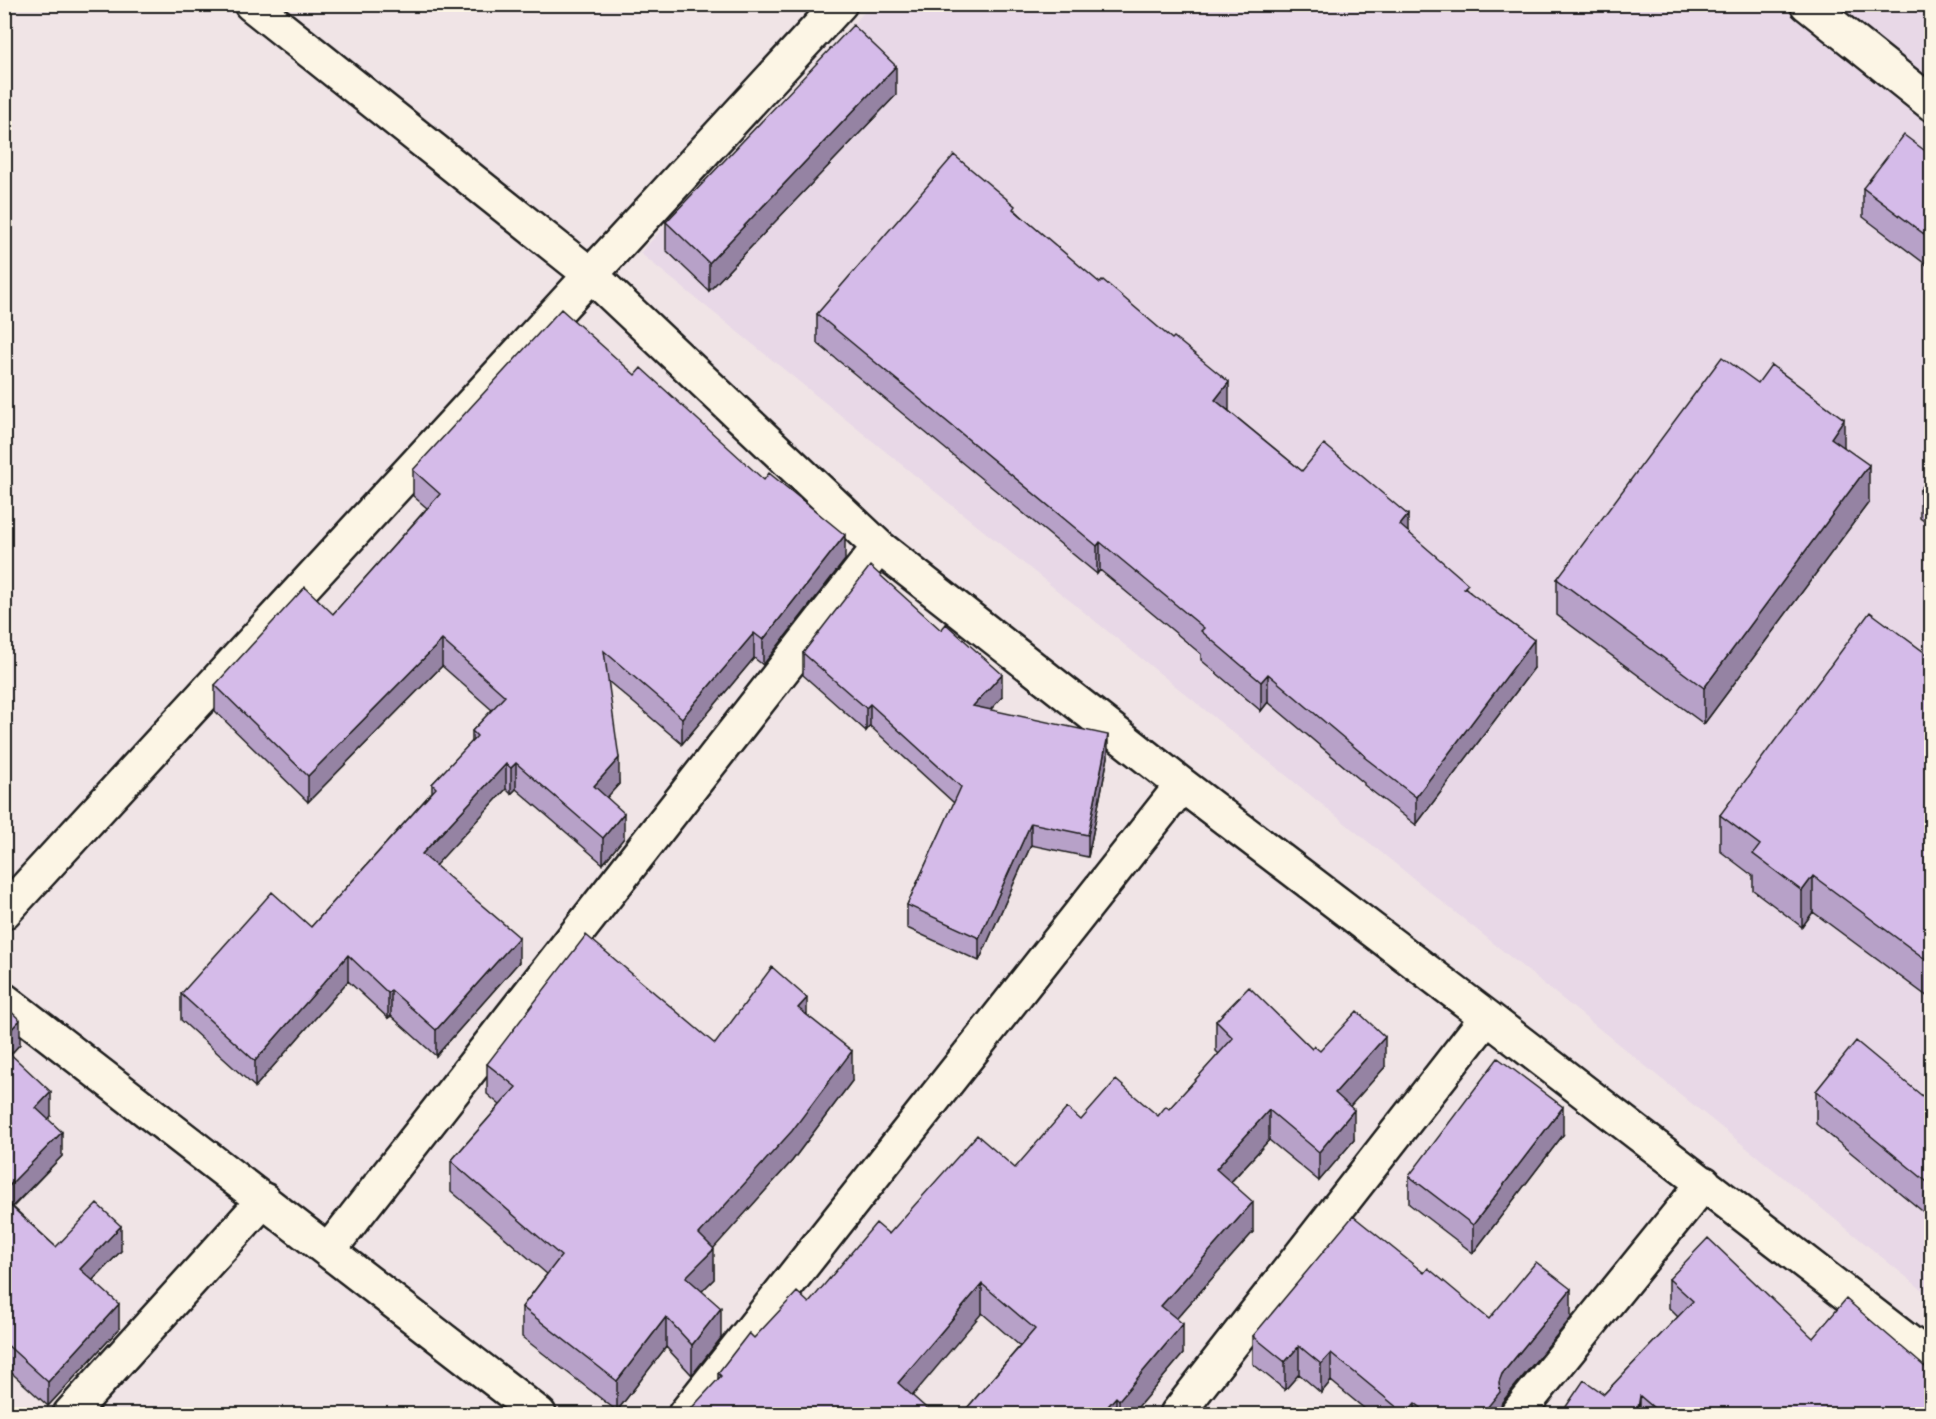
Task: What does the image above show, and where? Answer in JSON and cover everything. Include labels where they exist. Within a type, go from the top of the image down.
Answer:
[{"type":"street","points":[[250,4],[591,275],[879,547],[1182,785],[1488,1017],[1932,1360]]},
{"type":"street","points":[[4,912],[840,4]]},
{"type":"street","points":[[1807,4],[1932,104]]},
{"type":"street","points":[[328,1250],[879,547]]},
{"type":"street","points":[[686,1414],[1182,785]]},
{"type":"street","points":[[4,1000],[537,1414]]},
{"type":"street","points":[[1177,1414],[1488,1017]]},
{"type":"street","points":[[1517,1414],[1704,1183]]},
{"type":"street","points":[[70,1414],[264,1200]]},
{"type":"shaded area","points":[[871,5],[1931,5],[1931,1297],[640,253]]},
{"type":"building","points":[[853,25],[896,66],[709,263],[666,222]]},
{"type":"building","points":[[1904,135],[1932,156],[1932,240],[1863,188]]},
{"type":"building","points":[[954,155],[1015,206],[1013,209],[1100,283],[1103,280],[1172,339],[1174,337],[1229,382],[1215,400],[1302,471],[1324,444],[1408,515],[1400,525],[1468,584],[1464,588],[1534,640],[1416,797],[1364,757],[1268,674],[1261,682],[1201,631],[1204,628],[1100,542],[1097,546],[817,314]]},
{"type":"building","points":[[561,309],[635,375],[641,368],[764,480],[769,473],[845,535],[763,640],[754,633],[682,718],[604,651],[619,758],[594,786],[624,813],[603,838],[516,763],[511,768],[506,764],[422,854],[519,937],[436,1030],[391,990],[388,993],[348,955],[255,1061],[181,994],[272,892],[311,927],[436,788],[432,784],[477,736],[472,731],[505,696],[442,640],[308,776],[215,685],[305,587],[333,614],[440,494],[413,470]]},
{"type":"building","points":[[1722,357],[1758,383],[1771,365],[1844,419],[1831,438],[1869,465],[1704,688],[1557,579]]},
{"type":"building","points":[[1932,474],[1932,499],[1920,490]]},
{"type":"building","points":[[870,566],[941,630],[946,624],[1002,674],[973,706],[1108,735],[1088,835],[1031,823],[979,938],[907,905],[961,787],[870,704],[866,708],[803,653]]},
{"type":"building","points":[[1870,612],[1932,658],[1932,964],[1813,876],[1802,891],[1753,854],[1760,845],[1720,815]]},
{"type":"building","points":[[586,935],[715,1044],[772,967],[807,998],[798,1008],[852,1051],[792,1131],[699,1234],[714,1249],[686,1277],[721,1308],[692,1345],[666,1317],[617,1381],[522,1307],[561,1256],[451,1161],[516,1087],[487,1064]]},
{"type":"building","points":[[1249,987],[1312,1049],[1314,1046],[1320,1051],[1357,1011],[1385,1037],[1335,1093],[1354,1110],[1319,1152],[1269,1110],[1216,1169],[1253,1202],[1161,1306],[1183,1324],[1119,1400],[1116,1397],[1101,1414],[962,1414],[1035,1329],[982,1284],[898,1383],[933,1414],[686,1414],[721,1376],[718,1373],[749,1333],[754,1338],[797,1292],[809,1303],[876,1223],[889,1234],[977,1135],[1015,1168],[1067,1108],[1081,1120],[1116,1080],[1158,1116],[1166,1106],[1169,1109],[1233,1038],[1216,1021]]},
{"type":"building","points":[[4,1005],[20,1020],[4,1037]]},
{"type":"building","points":[[1856,1041],[1932,1104],[1932,1186],[1816,1091]]},
{"type":"building","points":[[4,1048],[51,1092],[36,1108],[62,1132],[4,1191]]},
{"type":"building","points":[[1498,1058],[1563,1107],[1473,1225],[1409,1176]]},
{"type":"building","points":[[4,1200],[56,1247],[97,1204],[121,1226],[80,1269],[119,1304],[48,1382],[4,1342]]},
{"type":"building","points":[[1353,1216],[1424,1273],[1428,1268],[1489,1319],[1536,1262],[1571,1289],[1502,1374],[1499,1382],[1500,1392],[1482,1414],[1429,1414],[1415,1403],[1405,1414],[1331,1353],[1321,1364],[1299,1346],[1285,1362],[1253,1336]]},
{"type":"building","points":[[1708,1238],[1813,1338],[1846,1299],[1932,1373],[1932,1414],[1661,1414],[1640,1396],[1637,1414],[1561,1414],[1584,1380],[1604,1394],[1693,1301],[1669,1279]]}]
